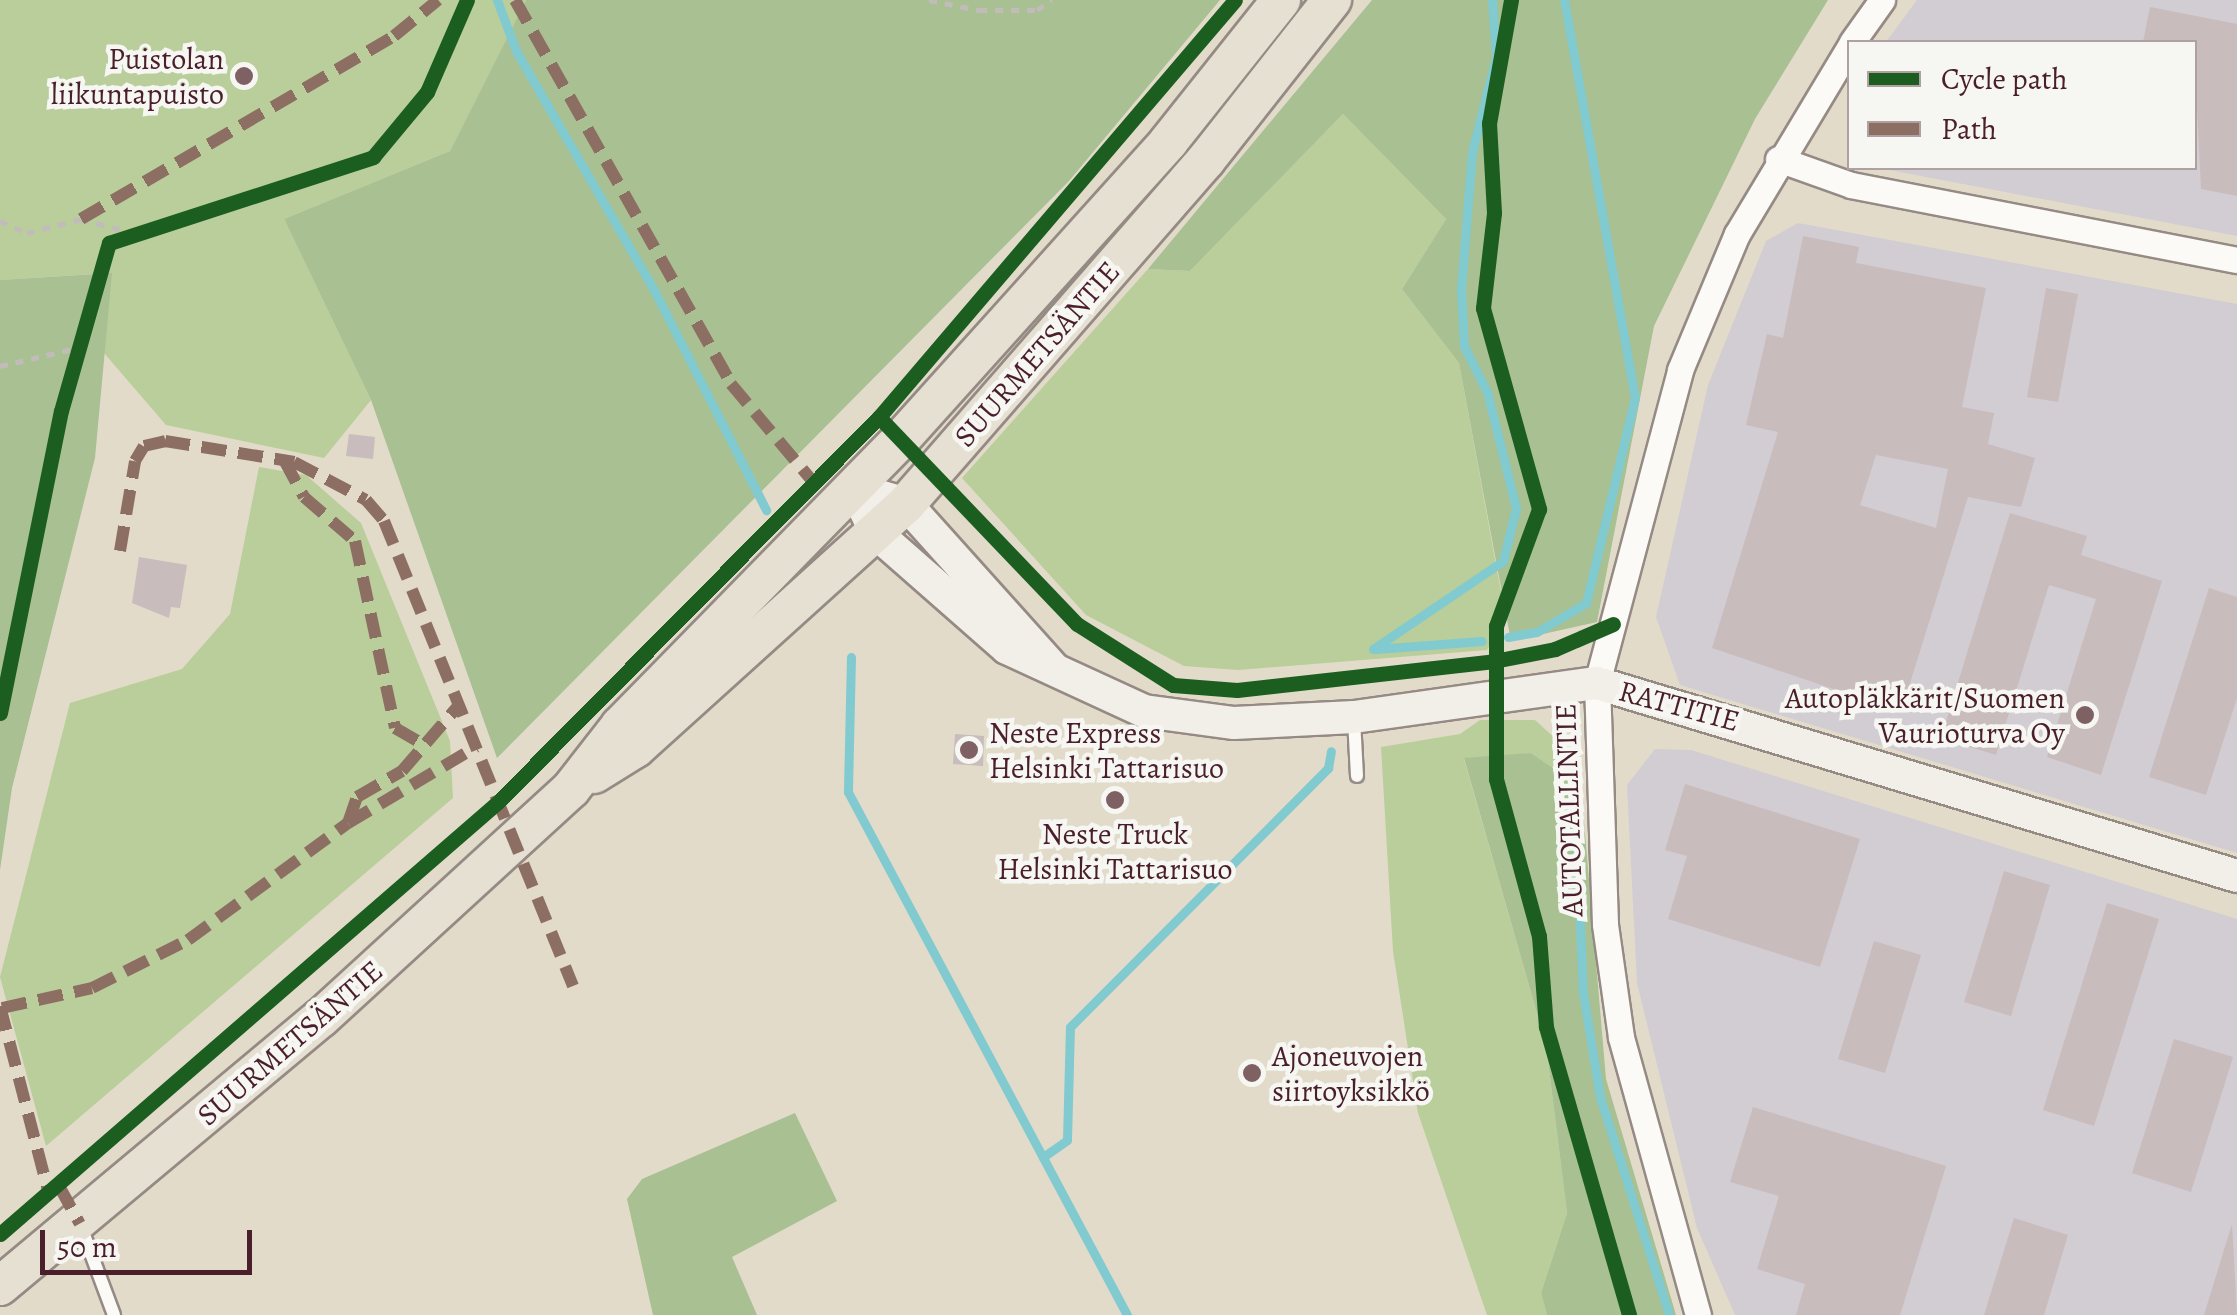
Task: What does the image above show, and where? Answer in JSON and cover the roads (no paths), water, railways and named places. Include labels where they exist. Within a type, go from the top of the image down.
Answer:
[{"type":"main road","name":"SUURMETSÄNTIE","points":[[571,789],[620,726],[855,488],[1169,141],[1282,0]]},
{"type":"main road","name":"SUURMETSÄNTIE","points":[[0,1286],[80,1224],[571,789],[636,748],[876,533],[906,504],[1206,160],[1332,0]]},
{"type":"street","name":"AUTOTALLINTIE","points":[[1854,40],[1882,0]]},
{"type":"street","name":"AUTOTALLINTIE","points":[[1698,1315],[1621,1037],[1605,924],[1597,684],[1653,447],[1736,234],[1778,158],[1847,50]]},
{"type":"street","points":[[1778,158],[1851,185],[2237,260]]},
{"type":"street","points":[[855,488],[906,504]]},
{"type":"street","name":"RATTITIE","points":[[855,488],[876,533],[1006,648],[1053,668],[1112,701],[1175,718],[1354,717],[1597,684],[2237,876]]},
{"type":"street","name":"RATTITIE","points":[[906,504],[1053,668]]},
{"type":"lane","points":[[1354,717],[1357,776]]},
{"type":"lane","points":[[80,1224],[114,1315]]},
{"type":"waterway","points":[[497,0],[516,51],[655,292],[766,510]]},
{"type":"waterway","points":[[1373,649],[1503,561],[1516,508],[1487,392],[1464,346],[1461,289],[1472,152],[1496,57],[1492,0]]},
{"type":"waterway","points":[[1508,637],[1537,632],[1586,603],[1635,398],[1564,0]]},
{"type":"waterway","points":[[1376,649],[1482,641]]},
{"type":"waterway","points":[[851,657],[848,792],[1127,1315]]},
{"type":"waterway","points":[[1043,1157],[1067,1140],[1070,1027],[1328,768],[1331,751]]},
{"type":"waterway","points":[[1574,782],[1583,993],[1600,1097],[1669,1315]]},
{"type":"place","name":"Puistolan liikuntapuisto","points":[[244,76]]},
{"type":"place","name":"Autopläkkärit/Suomen Vaurioturva Oy","points":[[2085,715]]},
{"type":"place","name":"Neste Express Helsinki Tattarisuo","points":[[969,750]]},
{"type":"place","name":"Neste Truck Helsinki Tattarisuo","points":[[1115,800]]},
{"type":"place","name":"Ajoneuvojen siirtoyksikkö","points":[[1252,1073]]}]
